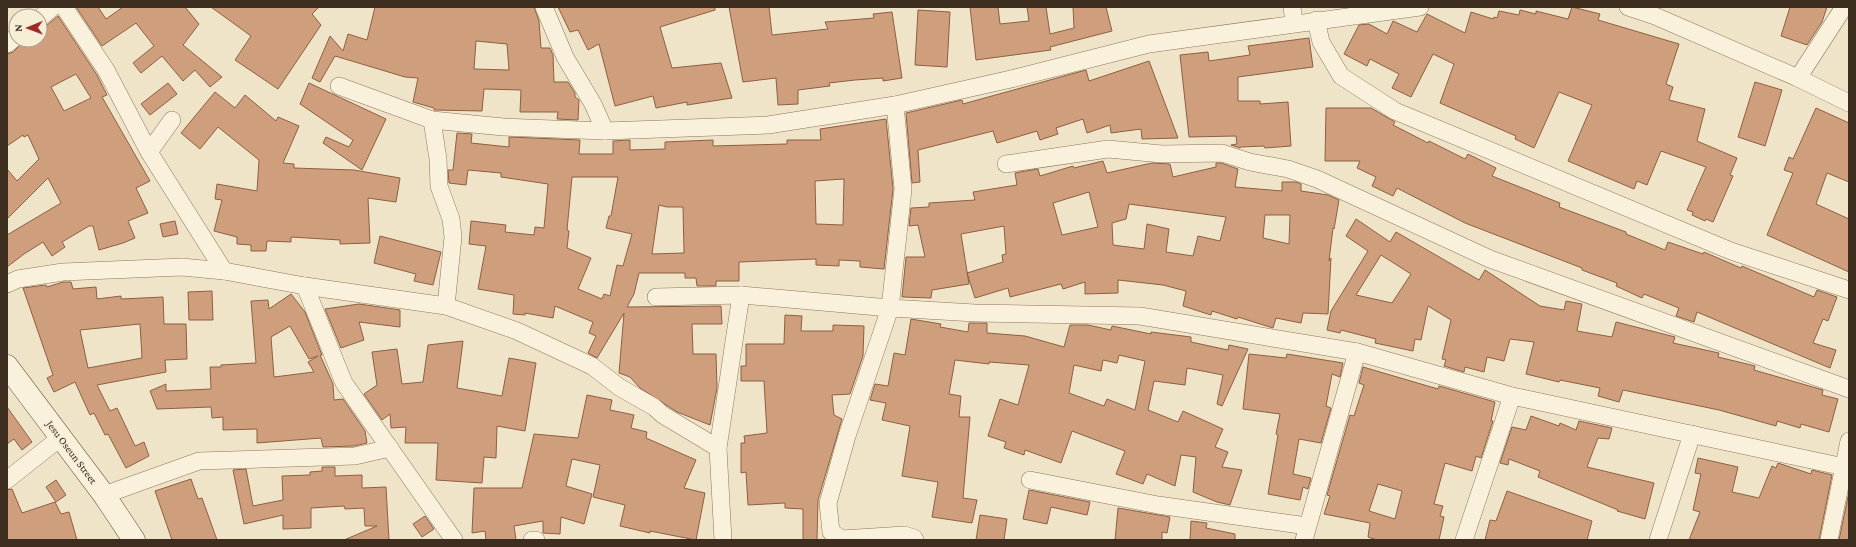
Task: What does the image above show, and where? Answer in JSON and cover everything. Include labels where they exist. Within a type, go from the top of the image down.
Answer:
[{"type":"main road","name":"Jesu Oseun Street","points":[[7,366],[104,495],[134,540]]},
{"type":"street","points":[[64,7],[106,70],[149,152],[224,271]]},
{"type":"street","points":[[544,7],[565,57],[593,104],[605,131]]},
{"type":"street","points":[[339,86],[432,120],[503,127],[605,131],[768,125],[895,105],[1012,79],[1149,44],[1293,15],[1316,20],[1420,7]]},
{"type":"street","points":[[1628,7],[1655,16],[1798,78],[1849,103]]},
{"type":"street","points":[[1798,78],[1844,7]]},
{"type":"street","points":[[1316,20],[1321,42],[1342,76],[1395,111],[1731,251],[1849,290]]},
{"type":"street","points":[[895,105],[903,189],[890,308],[847,436],[828,503],[831,532],[842,539],[904,535],[914,538],[915,540]]},
{"type":"street","points":[[149,152],[172,120]]},
{"type":"street","points":[[432,120],[438,159],[440,186],[451,219],[453,237],[446,306]]},
{"type":"street","points":[[1006,164],[1108,149],[1162,154],[1222,153],[1250,162],[1288,169],[1317,179],[1490,259],[1849,389]]},
{"type":"street","points":[[7,284],[18,279],[63,272],[182,267],[224,271],[305,286],[446,306],[517,331],[592,366],[619,387],[654,407],[663,415],[718,448]]},
{"type":"street","points":[[305,286],[344,383],[454,540]]},
{"type":"street","points":[[723,540],[718,448],[741,295]]},
{"type":"street","points":[[656,297],[741,295],[890,308],[975,313],[1140,316],[1357,352],[1512,396],[1846,467]]},
{"type":"street","points":[[1030,480],[1305,533],[1357,352]]},
{"type":"street","points":[[1464,540],[1512,396]]},
{"type":"street","points":[[1658,540],[1692,434]]},
{"type":"street","points":[[7,480],[60,438]]},
{"type":"street","points":[[1829,540],[1846,467],[1849,441]]},
{"type":"street","points":[[104,495],[199,461],[355,456],[390,448]]},
{"type":"building","points":[[76,7],[98,7],[106,19],[123,7],[185,7],[199,24],[183,45],[222,77],[210,87],[195,70],[183,81],[162,56],[141,73],[133,63],[154,46],[136,23],[102,46]]},
{"type":"building","points":[[211,7],[319,7],[312,14],[321,25],[278,89],[235,60],[251,36]]},
{"type":"building","points":[[375,7],[534,7],[539,21],[541,48],[550,48],[553,55],[554,82],[568,82],[575,93],[575,97],[579,100],[578,120],[557,119],[558,112],[520,112],[521,90],[484,89],[482,111],[434,110],[434,108],[413,102],[418,78],[405,77],[335,56],[320,82],[312,78],[330,36],[343,51],[348,34],[367,40]],"holes":[[[476,41],[507,44],[509,70],[474,69]]]},
{"type":"building","points":[[558,7],[715,7],[715,10],[660,27],[672,68],[721,63],[732,98],[687,105],[687,102],[656,108],[653,96],[615,106],[599,44],[588,50],[578,30],[570,32]]},
{"type":"building","points":[[729,7],[769,7],[772,35],[828,29],[825,22],[874,18],[873,14],[892,12],[902,78],[883,81],[883,78],[829,83],[830,86],[798,90],[798,104],[778,105],[776,78],[743,82]]},
{"type":"building","points":[[970,7],[998,7],[1000,24],[1029,21],[1027,7],[1046,7],[1050,34],[1074,28],[1073,7],[1106,7],[1112,31],[1050,47],[1051,50],[976,60]]},
{"type":"building","points":[[1572,7],[1600,14],[1598,20],[1679,44],[1666,84],[1673,87],[1669,100],[1705,109],[1697,141],[1737,158],[1730,175],[1733,176],[1713,222],[1706,219],[1705,221],[1692,215],[1693,212],[1687,210],[1706,167],[1661,151],[1647,185],[1637,181],[1634,189],[1568,161],[1592,105],[1559,92],[1534,148],[1515,139],[1516,136],[1440,103],[1454,64],[1433,54],[1411,97],[1392,88],[1399,74],[1370,59],[1367,66],[1344,54],[1359,25],[1369,24],[1387,34],[1393,21],[1417,32],[1427,14],[1465,33],[1471,12],[1493,19],[1494,17],[1497,18],[1499,11],[1519,15],[1520,10],[1536,14],[1536,11],[1568,19]]},
{"type":"building","points":[[1790,7],[1827,7],[1822,22],[1807,45],[1781,36]]},
{"type":"building","points":[[918,10],[950,12],[947,67],[915,65]]},
{"type":"building","points":[[58,16],[97,75],[107,95],[102,97],[150,181],[136,188],[148,213],[128,221],[135,238],[99,250],[93,226],[89,226],[62,242],[65,247],[52,256],[43,242],[7,267],[7,235],[61,203],[48,178],[7,219],[7,169],[17,181],[39,159],[28,135],[24,137],[23,135],[7,146],[7,54],[13,52],[17,48],[48,48],[48,24]],"holes":[[[76,74],[91,98],[64,111],[51,87]]]},
{"type":"building","points":[[1309,38],[1313,67],[1238,77],[1238,101],[1260,101],[1260,104],[1288,102],[1291,146],[1240,148],[1231,145],[1237,144],[1236,136],[1189,137],[1180,55],[1208,52],[1209,61],[1250,55],[1248,46]]},
{"type":"building","points":[[1149,61],[1178,138],[1142,139],[1141,129],[1111,133],[1110,125],[1087,133],[1083,119],[1056,128],[1058,134],[1040,140],[1037,131],[997,143],[993,131],[918,150],[920,182],[912,183],[906,113],[962,100],[963,104],[1086,70],[1089,81]]},
{"type":"building","points":[[1755,82],[1782,90],[1765,146],[1738,137]]},
{"type":"building","points":[[168,83],[177,94],[150,115],[141,104]]},
{"type":"building","points":[[309,83],[386,119],[362,170],[323,143],[326,137],[349,147],[353,140],[300,104]]},
{"type":"building","points":[[215,92],[235,108],[245,95],[276,121],[278,117],[299,126],[283,163],[294,164],[294,168],[354,170],[400,178],[396,202],[368,198],[370,243],[340,244],[340,240],[291,237],[291,242],[267,241],[266,251],[251,251],[251,245],[237,244],[237,237],[214,231],[222,200],[215,199],[217,184],[257,191],[259,160],[218,127],[200,149],[181,133]]},
{"type":"building","points":[[1326,108],[1371,108],[1395,122],[1393,125],[1428,143],[1429,141],[1465,159],[1468,154],[1496,168],[1492,176],[1560,203],[1559,207],[1626,232],[1626,234],[1665,250],[1668,242],[1703,254],[1704,252],[1741,268],[1742,266],[1814,297],[1817,290],[1837,297],[1828,321],[1823,319],[1813,343],[1836,350],[1830,368],[1697,312],[1694,322],[1676,316],[1679,308],[1644,294],[1642,298],[1616,286],[1617,283],[1582,270],[1582,268],[1465,223],[1397,188],[1393,196],[1372,186],[1376,177],[1357,168],[1360,161],[1325,161]]},
{"type":"building","points":[[1816,108],[1849,123],[1849,182],[1827,173],[1816,204],[1849,219],[1849,272],[1767,235],[1793,173],[1784,170],[1789,157],[1793,159]]},
{"type":"building","points":[[886,119],[893,189],[884,269],[860,267],[860,261],[839,260],[839,266],[816,265],[816,259],[739,262],[739,281],[716,281],[716,286],[697,286],[696,278],[685,278],[685,273],[639,273],[634,294],[627,307],[721,306],[722,324],[692,324],[693,354],[716,354],[717,388],[710,425],[677,412],[640,388],[630,377],[619,373],[624,313],[597,358],[588,353],[596,336],[589,333],[593,322],[555,306],[553,318],[525,313],[525,315],[513,314],[514,295],[478,289],[486,246],[469,244],[471,221],[506,225],[505,232],[534,235],[535,227],[544,228],[548,184],[501,177],[501,173],[468,170],[466,185],[449,183],[448,170],[453,170],[457,133],[472,134],[471,143],[509,147],[509,137],[580,140],[579,154],[613,154],[613,141],[630,140],[630,150],[665,149],[665,142],[713,140],[713,146],[787,144],[787,140],[821,140],[820,129]],"holes":[[[572,177],[618,177],[611,216],[609,216],[606,228],[632,234],[623,266],[617,265],[610,296],[604,294],[602,299],[578,289],[591,258],[567,248],[569,231],[567,230]],[[844,179],[843,225],[816,224],[815,181]],[[659,205],[667,207],[683,207],[684,253],[652,254]]]},
{"type":"building","points":[[1103,161],[1107,173],[1152,163],[1170,164],[1173,177],[1216,167],[1216,163],[1221,163],[1238,169],[1235,187],[1282,191],[1282,182],[1296,182],[1301,184],[1301,191],[1328,195],[1339,200],[1334,229],[1333,228],[1329,261],[1331,258],[1328,314],[1303,313],[1301,323],[1276,318],[1273,328],[1238,317],[1237,319],[1212,311],[1211,315],[1183,306],[1186,291],[1163,285],[1118,280],[1118,293],[1085,294],[1085,282],[1063,289],[1061,284],[1010,297],[1008,288],[975,298],[967,274],[969,284],[932,290],[931,298],[902,297],[906,257],[925,257],[918,225],[909,226],[911,208],[929,207],[929,203],[975,200],[973,192],[1017,185],[1015,173],[1038,169],[1040,176],[1073,166],[1074,168]],"holes":[[[1089,192],[1098,227],[1062,235],[1053,203]],[[1129,204],[1226,217],[1220,241],[1198,236],[1193,256],[1166,252],[1169,229],[1147,224],[1144,249],[1113,245],[1112,223],[1126,219]],[[1265,215],[1290,215],[1289,244],[1263,238]],[[1004,226],[1006,254],[1002,255],[1003,262],[967,273],[961,234]]]},
{"type":"building","points":[[1356,219],[1390,242],[1396,232],[1479,280],[1485,270],[1540,306],[1564,310],[1566,301],[1582,304],[1577,331],[1612,337],[1616,322],[1675,337],[1673,343],[1719,353],[1718,357],[1755,366],[1754,370],[1823,390],[1822,395],[1838,399],[1829,432],[1801,424],[1800,428],[1777,421],[1776,426],[1719,410],[1623,390],[1619,402],[1598,396],[1600,388],[1560,380],[1559,382],[1526,374],[1534,342],[1510,339],[1504,361],[1487,357],[1484,372],[1465,367],[1464,372],[1444,366],[1446,360],[1442,359],[1451,320],[1428,306],[1421,340],[1415,339],[1413,351],[1375,343],[1376,339],[1341,330],[1340,333],[1327,330],[1331,311],[1368,251],[1346,236]],"holes":[[[1381,255],[1411,274],[1392,303],[1356,295]]]},
{"type":"building","points":[[175,221],[178,234],[163,237],[160,224]]},
{"type":"building","points":[[380,236],[441,252],[433,285],[414,281],[416,274],[374,263]]},
{"type":"building","points":[[63,282],[71,282],[73,289],[96,287],[97,299],[121,296],[121,299],[163,297],[164,324],[186,324],[187,359],[165,360],[166,372],[97,385],[110,411],[117,408],[135,446],[144,442],[149,456],[126,468],[108,434],[105,435],[94,413],[90,415],[75,382],[54,392],[47,378],[53,375],[23,288],[46,285],[47,287]],"holes":[[[140,324],[142,358],[88,368],[80,330]]]},
{"type":"building","points":[[212,291],[213,320],[189,320],[188,292]]},
{"type":"building","points":[[291,294],[305,312],[322,355],[320,355],[333,384],[334,400],[343,399],[365,431],[367,443],[354,446],[323,447],[321,438],[257,443],[257,429],[223,430],[223,417],[212,418],[211,407],[157,409],[150,391],[166,384],[166,391],[211,389],[210,367],[256,363],[251,301],[268,300],[269,309]],"holes":[[[290,326],[309,359],[318,356],[308,362],[314,372],[274,377],[271,337]]]},
{"type":"building","points":[[359,304],[400,310],[400,327],[359,322],[364,340],[341,348],[325,309]]},
{"type":"building","points":[[785,315],[802,316],[801,331],[833,331],[833,325],[864,326],[863,356],[850,394],[832,395],[834,415],[842,419],[818,500],[817,540],[803,540],[803,509],[785,508],[785,503],[748,505],[746,472],[741,473],[741,443],[745,443],[744,436],[767,433],[764,381],[741,381],[741,366],[746,366],[746,344],[784,344]]},
{"type":"building","points":[[911,319],[941,324],[940,327],[968,332],[969,323],[987,323],[987,333],[1025,336],[1064,347],[1070,325],[1088,325],[1111,330],[1112,326],[1151,334],[1151,332],[1191,337],[1191,342],[1228,350],[1229,345],[1248,349],[1222,406],[1217,404],[1223,375],[1187,368],[1185,385],[1154,381],[1148,410],[1178,422],[1183,411],[1223,429],[1215,447],[1228,452],[1222,467],[1242,470],[1230,505],[1217,502],[1193,492],[1196,457],[1181,455],[1175,486],[1147,474],[1143,484],[1116,474],[1125,451],[1072,431],[1061,463],[1025,450],[1024,455],[1004,448],[1006,442],[988,436],[1000,399],[1018,405],[1029,365],[989,362],[989,364],[955,360],[949,394],[961,396],[959,417],[970,417],[963,498],[977,500],[972,523],[932,517],[938,482],[902,476],[910,426],[882,420],[886,403],[870,400],[875,384],[888,386],[894,353],[905,355]],"holes":[[[1119,355],[1145,361],[1135,410],[1107,399],[1104,406],[1069,393],[1074,365],[1101,371],[1103,360],[1117,363]]]},
{"type":"building","points":[[463,341],[457,388],[502,396],[509,358],[536,363],[525,431],[497,426],[496,458],[484,457],[482,483],[436,480],[438,443],[405,443],[406,427],[391,428],[390,414],[382,420],[364,394],[377,385],[372,352],[397,349],[402,384],[423,382],[428,345]]},
{"type":"building","points":[[1249,354],[1286,358],[1287,354],[1343,363],[1340,377],[1332,374],[1326,406],[1331,408],[1321,443],[1299,439],[1293,474],[1311,478],[1308,489],[1303,487],[1300,500],[1268,494],[1280,414],[1243,409]]},
{"type":"building","points":[[1363,367],[1438,389],[1439,386],[1495,402],[1491,421],[1493,421],[1481,458],[1476,456],[1472,471],[1445,463],[1434,504],[1443,506],[1440,516],[1444,517],[1439,540],[1377,540],[1368,537],[1370,523],[1324,514],[1330,496],[1327,495],[1350,415],[1354,416],[1364,385],[1359,383]],"holes":[[[1378,484],[1402,491],[1395,519],[1369,511]]]},
{"type":"building","points":[[587,395],[612,400],[610,410],[634,415],[631,428],[647,432],[646,438],[696,460],[684,488],[705,493],[696,540],[650,531],[650,533],[620,526],[625,505],[593,497],[600,465],[572,459],[566,486],[592,494],[584,524],[561,517],[560,534],[543,533],[543,521],[514,526],[516,540],[486,540],[485,531],[472,533],[474,488],[522,488],[534,434],[578,438]]},
{"type":"building","points":[[7,407],[32,442],[22,450],[14,439],[7,444]]},
{"type":"building","points":[[1531,416],[1559,426],[1560,423],[1576,430],[1579,421],[1612,428],[1609,439],[1598,438],[1587,467],[1654,483],[1645,519],[1617,511],[1618,510],[1538,477],[1540,471],[1509,459],[1508,465],[1500,463],[1512,427],[1526,430]]},
{"type":"building","points":[[1698,458],[1738,467],[1732,492],[1759,498],[1772,466],[1776,468],[1778,463],[1811,474],[1812,470],[1832,475],[1819,540],[1689,540],[1700,512],[1693,510],[1701,474],[1695,473]]},
{"type":"building","points":[[322,467],[335,467],[335,476],[362,475],[362,488],[386,487],[389,540],[344,540],[377,526],[365,526],[364,508],[345,509],[344,506],[311,508],[311,528],[283,529],[283,515],[244,524],[233,470],[246,469],[253,506],[283,500],[282,476],[310,475],[310,472],[322,471]]},
{"type":"building","points":[[191,479],[198,499],[202,498],[217,540],[172,540],[155,491]]},
{"type":"building","points":[[56,480],[66,495],[56,502],[46,487]]},
{"type":"building","points":[[12,489],[22,513],[55,502],[61,514],[69,512],[77,540],[7,540],[7,490]]},
{"type":"building","points":[[1029,490],[1090,502],[1087,515],[1051,507],[1047,524],[1023,519]]},
{"type":"building","points":[[1507,491],[1592,521],[1587,540],[1485,540],[1490,520],[1496,521]]},
{"type":"building","points":[[1849,492],[1849,540],[1839,540]]},
{"type":"building","points":[[1118,508],[1170,517],[1167,533],[1162,532],[1162,540],[1115,540]]},
{"type":"building","points":[[980,515],[1007,519],[1004,540],[976,540]]},
{"type":"building","points":[[425,516],[434,529],[422,537],[413,524]]},
{"type":"building","points":[[1191,521],[1207,523],[1206,528],[1235,534],[1235,540],[1190,540]]}]
